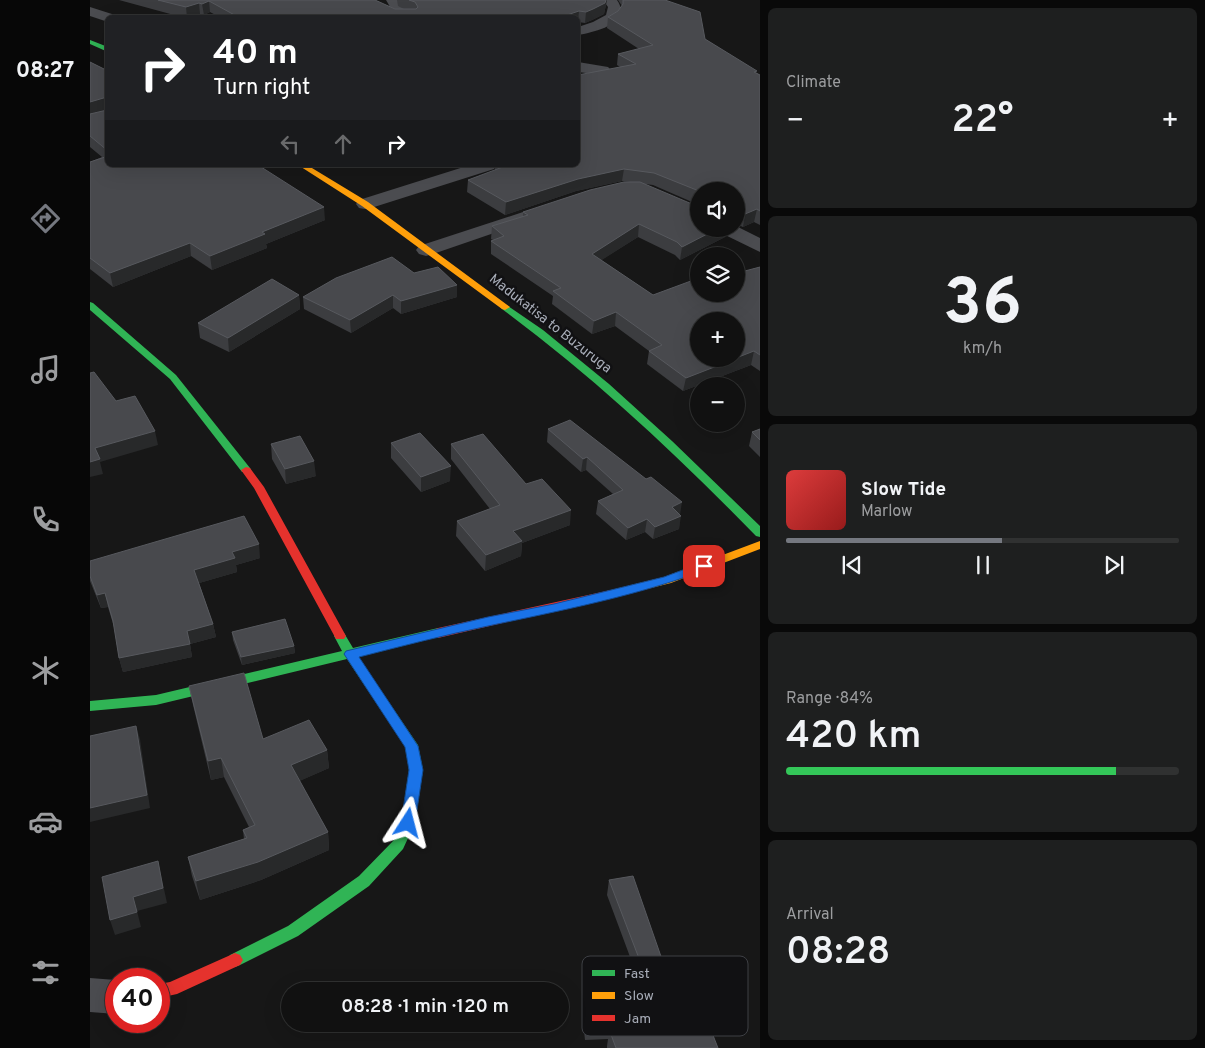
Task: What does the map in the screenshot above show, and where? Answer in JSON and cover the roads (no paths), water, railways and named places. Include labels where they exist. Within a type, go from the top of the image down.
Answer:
[{"type":"street","points":[[580,30],[609,20],[614,14],[614,8],[610,0]]},
{"type":"street","points":[[388,4],[404,15]]},
{"type":"street","points":[[90,11],[105,16]]},
{"type":"street","points":[[90,42],[105,49]]},
{"type":"street","points":[[580,67],[603,70]]},
{"type":"street","name":"Madukatisa to Buzuruga","points":[[305,167],[365,204],[524,320],[603,384],[694,465],[760,532]]},
{"type":"street","points":[[365,204],[482,167]]},
{"type":"street","points":[[426,250],[537,212]]},
{"type":"street","points":[[743,237],[760,246]]},
{"type":"street","points":[[90,304],[173,377],[259,487],[350,654],[411,746],[416,770],[408,823],[398,845],[364,880],[293,931],[170,989]]},
{"type":"street","points":[[90,706],[156,700],[488,621],[554,609],[667,580],[760,545]]},
{"type":"street","points":[[90,995],[105,996]]}]
